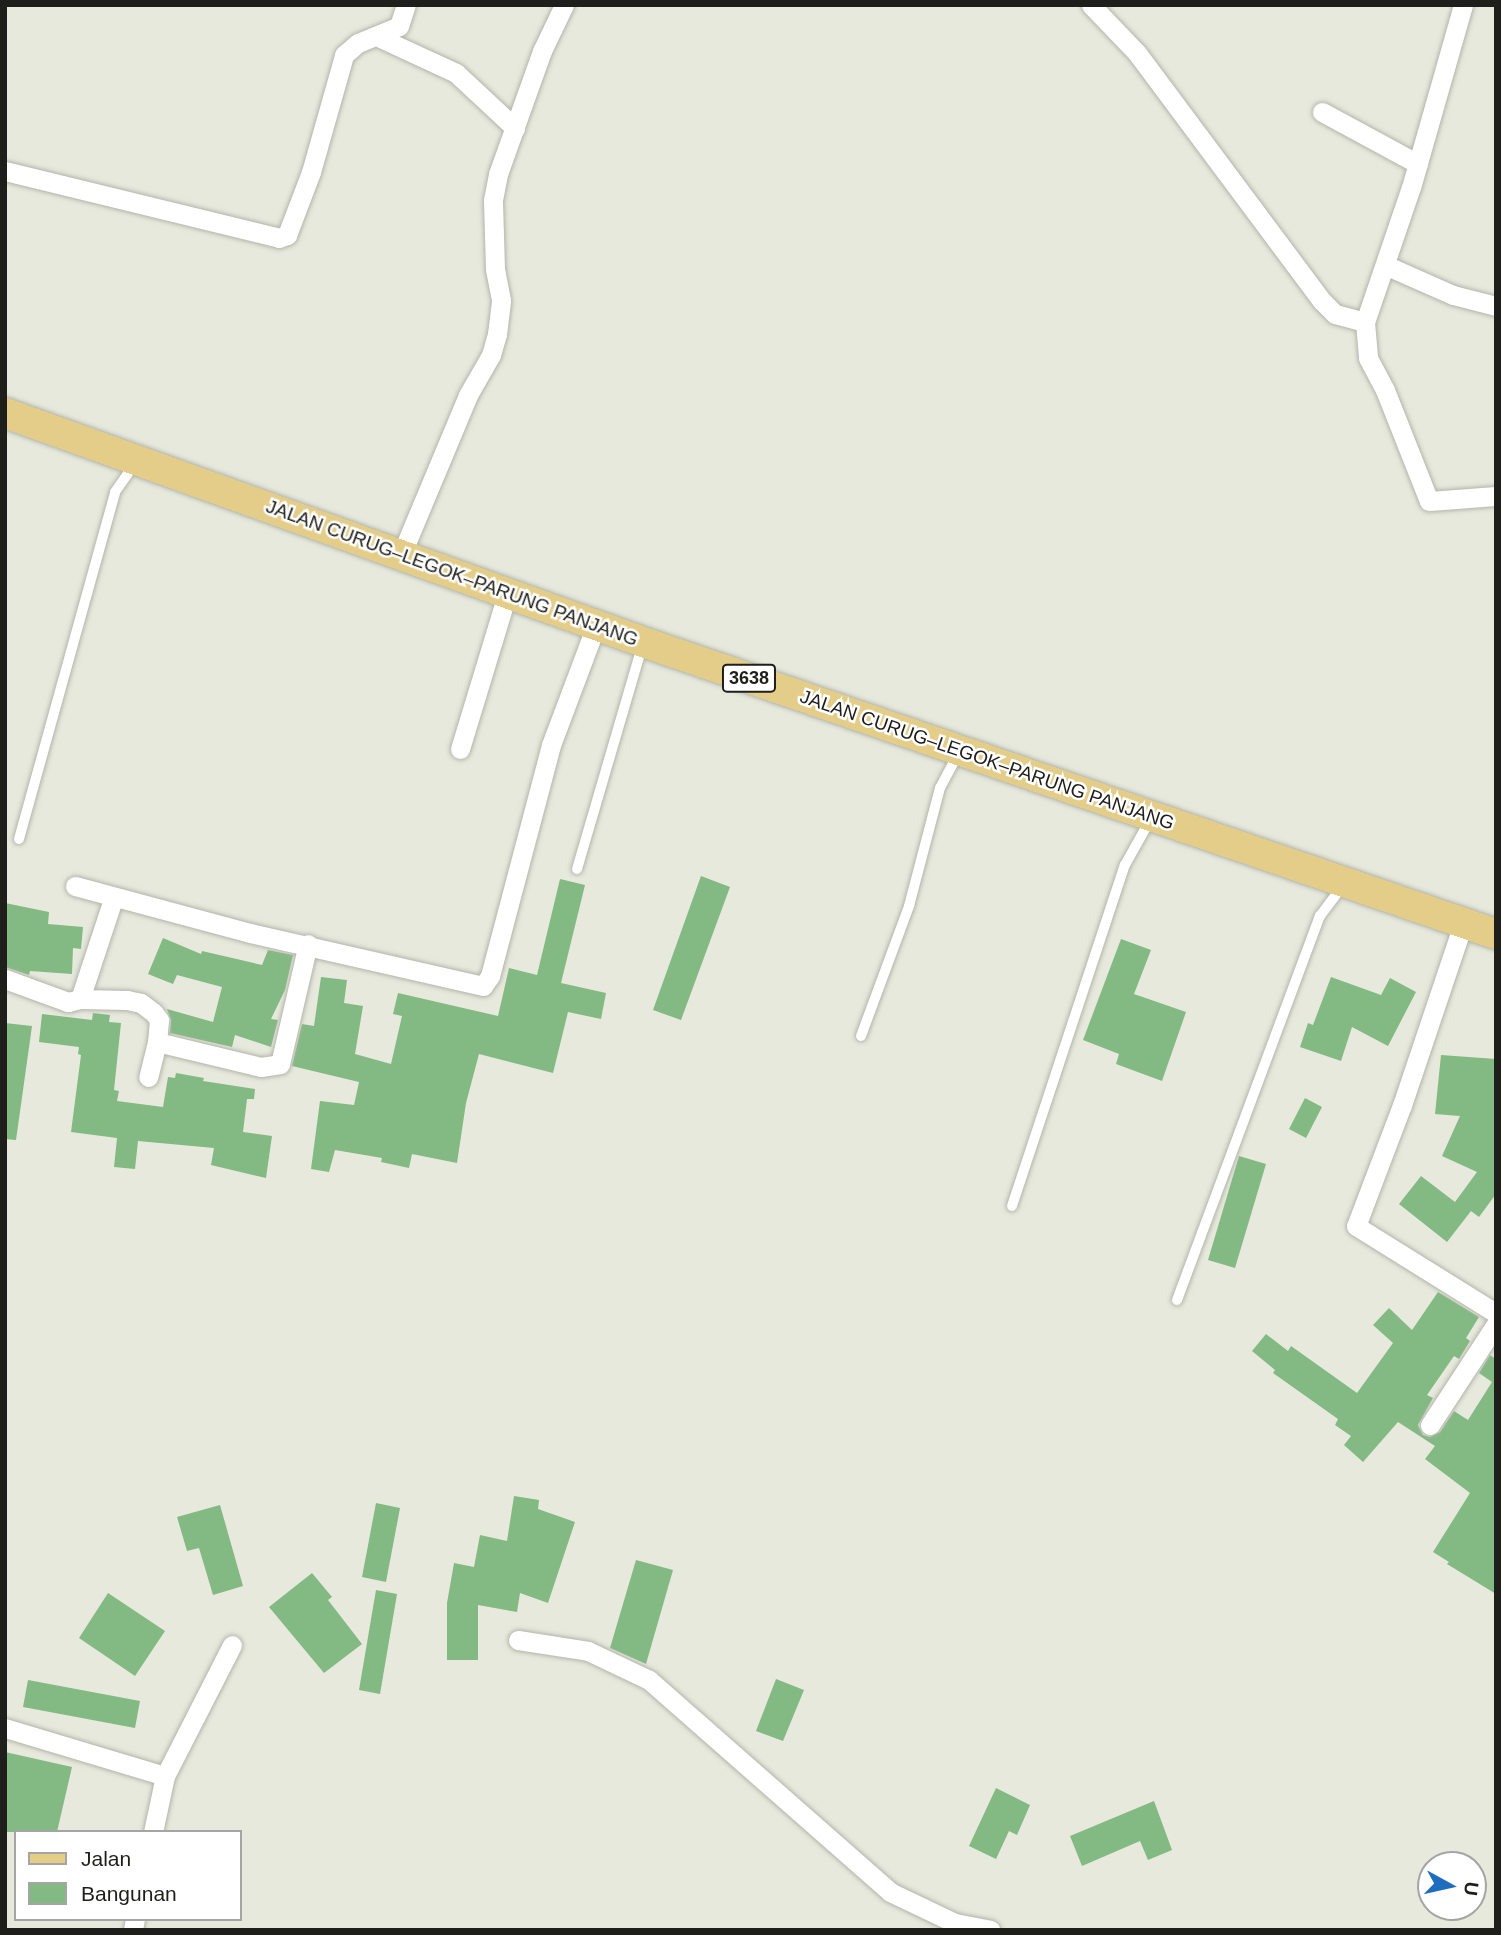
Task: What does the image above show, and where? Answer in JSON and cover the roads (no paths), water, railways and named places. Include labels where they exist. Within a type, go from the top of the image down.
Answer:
[{"type":"main road","name":"JALAN CURUG–LEGOK–PARUNG PANJANG","points":[[5,414],[402,553],[643,642],[1496,934]]},
{"type":"street","points":[[5,171],[279,238],[287,235],[292,228],[344,55],[358,43],[399,26],[406,5]]},
{"type":"street","points":[[402,553],[468,395],[491,355],[497,334],[501,300],[495,269],[493,200],[498,174],[542,51],[564,5]]},
{"type":"street","points":[[1091,5],[1137,53],[1322,301],[1335,314],[1365,321]]},
{"type":"street","points":[[1463,5],[1418,164],[1365,321],[1368,358],[1385,390],[1429,501],[1496,496]]},
{"type":"street","points":[[376,36],[456,73],[515,128]]},
{"type":"street","points":[[1322,112],[1418,164]]},
{"type":"street","points":[[1385,265],[1453,295],[1496,306]]},
{"type":"street","points":[[460,749],[507,594]]},
{"type":"street","points":[[75,886],[113,899],[308,944],[476,987],[483,986],[490,976],[551,745],[596,625]]},
{"type":"street","points":[[80,999],[113,899]]},
{"type":"street","points":[[1463,924],[1402,1105],[1356,1226],[1496,1313]]},
{"type":"street","points":[[157,1042],[261,1067],[280,1064],[285,1030],[308,944]]},
{"type":"street","points":[[5,979],[68,1002],[114,998],[141,1003],[159,1020],[157,1042],[148,1077]]},
{"type":"street","points":[[1430,1425],[1496,1324]]},
{"type":"street","points":[[518,1640],[588,1650],[649,1680],[890,1892],[955,1923],[990,1930]]},
{"type":"street","points":[[153,1830],[165,1776],[232,1645]]},
{"type":"street","points":[[5,1728],[165,1776]]},
{"type":"lane","points":[[19,839],[115,492],[136,462]]},
{"type":"lane","points":[[577,869],[643,642]]},
{"type":"lane","points":[[861,1036],[909,906],[940,788],[962,749]]},
{"type":"lane","points":[[1012,1206],[1125,865],[1152,816]]},
{"type":"lane","points":[[1177,1300],[1320,916],[1344,884]]}]
